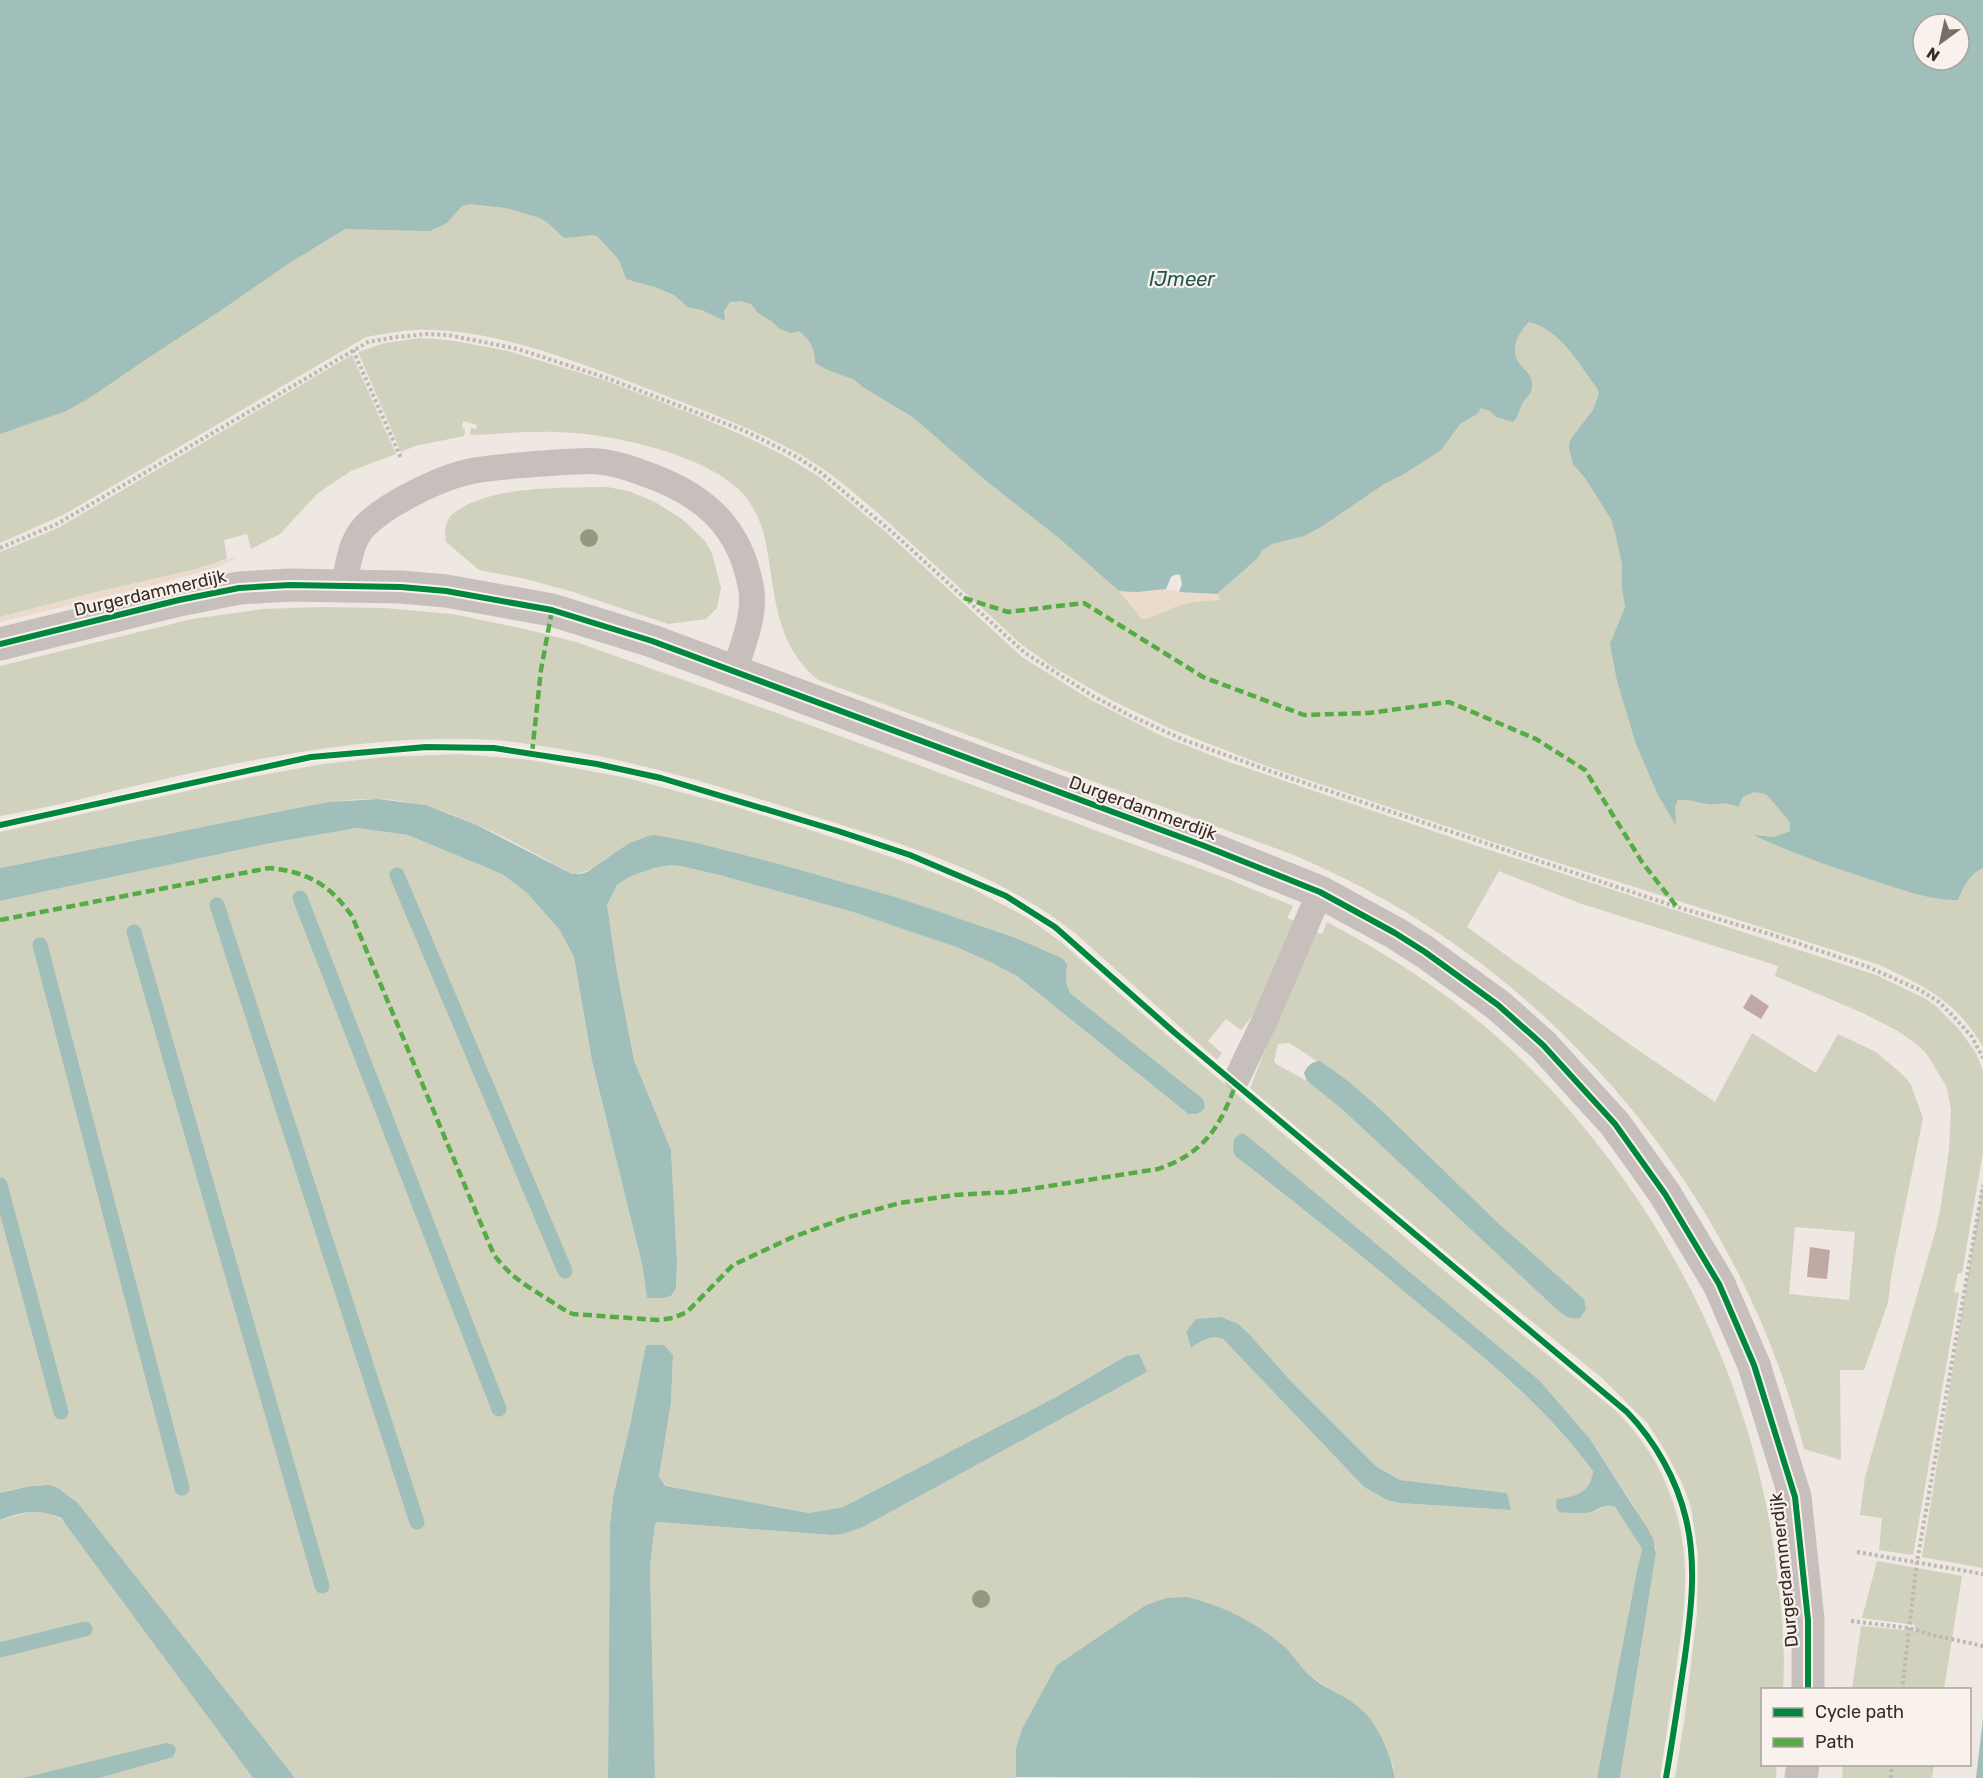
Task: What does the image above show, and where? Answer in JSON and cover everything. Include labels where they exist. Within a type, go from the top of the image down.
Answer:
[{"type":"street","name":"Durgerdammerdijk","points":[[0,644],[179,600],[239,588],[290,585],[401,587],[446,591],[552,610],[652,641],[1202,845],[1320,892],[1365,916],[1425,952],[1498,1005],[1543,1045],[1614,1124],[1665,1194],[1719,1284],[1754,1365],[1795,1497],[1808,1620],[1808,1688]]},
{"type":"lane","points":[[344,586],[353,543],[363,528],[380,513],[418,490],[470,471],[519,465],[592,461],[631,469],[667,481],[701,500],[724,523],[736,543],[752,590],[749,621],[735,672]]},
{"type":"lane","points":[[1238,1078],[1320,892]]},
{"type":"path","points":[[0,548],[57,524],[353,350],[374,341],[418,335],[448,335],[518,349],[604,377],[745,431],[797,457],[829,479],[891,531],[1025,653],[1093,696],[1131,716],[1184,740],[1278,774],[1677,907],[1773,935],[1877,970],[1920,990],[1939,1002],[1972,1037],[1983,1058]]},
{"type":"path","points":[[353,350],[406,471],[418,490]]},
{"type":"path","points":[[1902,1688],[1917,1562],[1983,1185]]},
{"type":"path","points":[[1800,1552],[1823,1547],[1857,1551],[1983,1575]]},
{"type":"path","points":[[1808,1620],[1840,1620],[1909,1628],[1983,1646]]},
{"type":"green space","name":"IJmeer","points":[[0,0],[1983,0],[1983,1047],[1962,1018],[1938,996],[1877,964],[1496,843],[1266,766],[1171,729],[1109,699],[1053,667],[1022,645],[878,513],[816,464],[789,448],[698,408],[540,350],[477,335],[446,331],[410,330],[366,337],[65,514],[0,543]],"holes":[[[1256,560],[1217,594],[1220,600],[1190,603],[1161,613],[1150,580]]]},
{"type":"green space","points":[[419,338],[449,340],[508,351],[604,380],[749,438],[818,476],[887,533],[1022,657],[1091,700],[1162,736],[1226,761],[1468,843],[1876,975],[1926,999],[1937,1007],[1958,1028],[1976,1053],[1983,1071],[1983,1152],[1962,1273],[1958,1273],[1954,1292],[1959,1293],[1913,1555],[1879,1550],[1882,1518],[1860,1515],[1865,1477],[1936,1229],[1949,1150],[1951,1109],[1948,1093],[1926,1053],[1914,1042],[1863,1013],[1775,976],[1778,966],[1579,903],[1499,871],[1467,927],[1632,1046],[1715,1102],[1752,1033],[1816,1073],[1838,1034],[1876,1052],[1911,1085],[1923,1118],[1892,1271],[1888,1303],[1864,1370],[1840,1370],[1841,1460],[1804,1449],[1778,1365],[1743,1284],[1701,1206],[1651,1133],[1594,1066],[1530,1004],[1461,949],[1387,901],[1294,855],[818,680],[804,666],[785,634],[775,600],[764,536],[752,506],[737,488],[700,465],[652,447],[578,433],[524,432],[470,435],[471,428],[476,429],[477,425],[463,421],[464,436],[415,446],[401,452],[358,352],[385,343]],"holes":[[[1795,1227],[1855,1232],[1849,1300],[1789,1294]]]},
{"type":"green space","points":[[352,355],[396,454],[351,471],[318,493],[280,534],[251,549],[247,534],[224,540],[227,559],[193,570],[0,617],[0,552],[58,528]]},
{"type":"green space","points":[[607,487],[628,491],[655,502],[682,519],[705,541],[712,553],[721,588],[717,608],[706,619],[668,624],[573,592],[526,579],[479,570],[446,542],[446,526],[451,516],[469,504],[487,497],[549,488]]},
{"type":"green space","points":[[385,608],[452,614],[576,642],[788,717],[1228,879],[1293,906],[1287,918],[1294,921],[1254,1014],[1241,1030],[1226,1019],[1208,1041],[1222,1053],[1217,1060],[1075,933],[1014,893],[982,877],[880,837],[747,795],[652,768],[587,754],[493,740],[412,740],[370,743],[286,754],[204,770],[0,816],[0,666],[192,619],[263,609]]},
{"type":"green space","points":[[460,754],[531,760],[627,778],[733,806],[857,845],[971,888],[1028,918],[1061,942],[1428,1257],[1615,1410],[1646,1446],[1658,1467],[1676,1511],[1684,1559],[1683,1616],[1660,1778],[1620,1778],[1656,1553],[1656,1548],[1634,1506],[1590,1439],[1540,1381],[1241,1133],[1234,1143],[1235,1156],[1472,1347],[1536,1406],[1575,1448],[1593,1471],[1591,1479],[1582,1492],[1558,1499],[1556,1507],[1592,1512],[1608,1506],[1615,1507],[1642,1549],[1597,1778],[1395,1778],[1393,1766],[1362,1710],[1309,1675],[1288,1651],[1146,1605],[1128,1618],[1022,1729],[1016,1748],[1016,1777],[1018,1778],[655,1778],[650,1566],[657,1522],[843,1534],[863,1527],[1147,1372],[1126,1356],[1056,1397],[843,1507],[809,1513],[667,1486],[659,1477],[671,1402],[673,1356],[664,1345],[646,1346],[613,1497],[610,1525],[608,1778],[295,1778],[77,1502],[67,1494],[49,1486],[32,1486],[0,1493],[0,901],[276,842],[357,828],[408,835],[502,874],[526,892],[559,929],[574,957],[592,1061],[642,1264],[647,1298],[671,1296],[676,1288],[677,1261],[671,1150],[634,1060],[607,905],[617,885],[629,877],[654,868],[670,865],[681,866],[719,875],[853,912],[956,947],[1017,976],[1185,1112],[1192,1115],[1201,1113],[1203,1099],[1070,993],[1066,981],[1067,965],[1062,958],[1016,938],[899,898],[783,865],[607,858],[595,867],[572,874],[503,837],[453,815],[403,801],[367,799],[344,800],[310,806],[0,868],[0,832],[251,777],[323,764],[386,757]],"holes":[[[1196,1319],[1249,1334],[1290,1380],[1377,1467],[1400,1480],[1507,1493],[1511,1510],[1399,1503],[1387,1500],[1364,1487],[1223,1339],[1210,1338],[1191,1348],[1186,1333]]]},
{"type":"green space","points":[[1327,922],[1380,952],[1457,1004],[1505,1044],[1575,1116],[1618,1171],[1657,1230],[1692,1291],[1721,1355],[1745,1421],[1763,1489],[1775,1558],[1784,1656],[1783,1688],[1761,1688],[1761,1766],[1777,1766],[1776,1778],[1675,1778],[1697,1613],[1698,1554],[1691,1507],[1682,1483],[1648,1424],[1602,1378],[1459,1263],[1250,1088],[1313,931],[1322,934]],"holes":[[[1289,1043],[1372,1104],[1497,1223],[1584,1299],[1572,1319],[1553,1306],[1343,1110],[1307,1081],[1276,1064],[1274,1061],[1278,1044]]]},
{"type":"green space","points":[[1983,1183],[1983,1568],[1922,1557]]},
{"type":"green space","points":[[35,1511],[54,1515],[69,1527],[253,1778],[0,1778],[0,1520]]},
{"type":"green space","points":[[1877,1561],[1962,1576],[1944,1688],[1852,1688],[1861,1626],[1915,1631],[1915,1625],[1862,1618]]},
{"type":"green space","points":[[1843,1766],[1934,1766],[1932,1778],[1842,1778]]},
{"type":"sand","points":[[238,556],[224,565],[162,583],[0,622],[0,617],[193,570]]},
{"type":"sand","points":[[1166,589],[1217,594],[1221,600],[1180,605],[1142,619],[1119,591]]},
{"type":"water","name":"IJmeer","points":[[0,0],[1983,0],[1983,868],[1970,877],[1958,900],[1928,897],[1862,877],[1799,855],[1753,835],[1775,837],[1790,831],[1790,822],[1766,794],[1754,792],[1743,797],[1738,807],[1678,800],[1675,807],[1676,825],[1658,795],[1636,744],[1617,681],[1610,644],[1625,607],[1622,564],[1616,536],[1611,519],[1585,478],[1573,464],[1569,449],[1570,440],[1593,410],[1599,394],[1576,358],[1560,340],[1540,326],[1529,322],[1519,336],[1515,352],[1519,363],[1530,376],[1532,388],[1513,422],[1496,417],[1490,411],[1481,408],[1477,414],[1460,424],[1441,450],[1384,484],[1321,527],[1304,536],[1272,544],[1262,550],[1258,558],[1217,594],[1179,592],[1182,584],[1180,575],[1176,574],[1171,577],[1166,589],[1119,591],[1059,538],[984,479],[914,418],[853,379],[815,363],[812,345],[799,331],[791,333],[780,329],[758,313],[751,304],[740,301],[730,302],[724,311],[725,321],[702,310],[688,307],[674,295],[626,279],[619,260],[598,237],[594,235],[564,238],[540,218],[506,208],[470,204],[462,206],[447,223],[430,231],[345,229],[288,264],[91,397],[66,411],[0,434]]},
{"type":"water","points":[[378,799],[425,805],[475,824],[572,874],[587,872],[628,844],[655,835],[783,865],[899,898],[1016,938],[1062,958],[1067,965],[1066,981],[1070,993],[1203,1099],[1205,1107],[1198,1114],[1188,1114],[1017,976],[986,960],[956,947],[853,912],[681,866],[670,865],[654,868],[629,877],[617,885],[607,905],[634,1060],[671,1150],[677,1261],[676,1288],[671,1296],[647,1298],[642,1264],[592,1061],[574,957],[559,929],[526,892],[502,874],[408,835],[357,828],[276,842],[0,901],[0,868],[329,802]]},
{"type":"water","points":[[1320,1061],[1348,1081],[1380,1109],[1499,1224],[1584,1299],[1586,1309],[1580,1318],[1562,1314],[1343,1110],[1307,1081],[1304,1073],[1307,1068],[1312,1063]]},
{"type":"water","points":[[1241,1133],[1540,1381],[1590,1439],[1646,1526],[1653,1539],[1656,1553],[1620,1778],[1597,1778],[1642,1549],[1615,1507],[1605,1506],[1583,1513],[1559,1512],[1556,1507],[1557,1499],[1581,1493],[1589,1485],[1593,1471],[1575,1448],[1537,1406],[1474,1349],[1358,1253],[1235,1156],[1234,1139]]},
{"type":"water","points":[[1221,1317],[1238,1324],[1249,1334],[1290,1380],[1377,1467],[1400,1480],[1507,1493],[1511,1510],[1399,1503],[1387,1500],[1364,1487],[1223,1339],[1210,1338],[1191,1348],[1186,1332],[1196,1319]]},
{"type":"water","points":[[646,1345],[664,1345],[673,1355],[671,1402],[659,1477],[666,1486],[809,1513],[843,1507],[1056,1397],[1126,1356],[1139,1354],[1147,1372],[863,1527],[843,1534],[657,1522],[650,1566],[655,1778],[608,1778],[610,1525],[613,1497]]},
{"type":"water","points":[[49,1485],[58,1488],[77,1502],[295,1778],[253,1778],[61,1518],[46,1513],[30,1512],[0,1520],[0,1493],[30,1486]]},
{"type":"water","points":[[1187,1597],[1214,1605],[1252,1623],[1287,1649],[1314,1679],[1361,1709],[1373,1723],[1383,1741],[1395,1778],[1016,1777],[1016,1748],[1022,1729],[1057,1665],[1146,1605],[1167,1598]]},
{"type":"water","points":[[1983,1718],[1983,1778],[1976,1778]]},
{"type":"water","points":[[166,1743],[174,1745],[176,1750],[173,1757],[99,1778],[23,1778]]},
{"type":"building","points":[[1751,994],[1769,1006],[1761,1019],[1743,1008]]},
{"type":"building","points":[[1810,1247],[1830,1250],[1827,1279],[1807,1277]]},
{"type":"waterway","points":[[397,875],[565,1271]]},
{"type":"waterway","points":[[300,898],[499,1409]]},
{"type":"waterway","points":[[217,905],[417,1522]]},
{"type":"waterway","points":[[134,932],[322,1586]]},
{"type":"waterway","points":[[40,945],[182,1488]]},
{"type":"waterway","points":[[0,1185],[61,1412]]},
{"type":"waterway","points":[[0,1650],[85,1629]]},
{"type":"marked path","points":[[964,598],[1008,612],[1084,603],[1203,677],[1304,715],[1369,713],[1449,702],[1536,739],[1585,770],[1642,862],[1677,907]]},
{"type":"marked path","points":[[532,753],[541,670],[552,610]]},
{"type":"marked path","points":[[0,920],[269,868],[295,873],[326,888],[352,916],[494,1255],[519,1280],[573,1314],[657,1320],[673,1318],[687,1312],[733,1265],[793,1237],[845,1218],[900,1203],[955,1195],[1011,1192],[1158,1169],[1188,1155],[1209,1136],[1224,1112],[1237,1081]]},
{"type":"cycle path","points":[[0,644],[179,600],[239,588],[290,585],[401,587],[446,591],[552,610],[652,641],[1202,845],[1320,892],[1395,933],[1498,1005],[1543,1045],[1615,1124],[1665,1194],[1719,1284],[1754,1365],[1795,1497],[1808,1620],[1808,1688]]},
{"type":"cycle path","points":[[0,825],[311,757],[426,747],[494,748],[597,764],[661,778],[910,855],[1006,896],[1055,927],[1175,1033],[1627,1412],[1647,1435],[1664,1462],[1682,1504],[1689,1536],[1692,1570],[1689,1622],[1666,1778]]}]
